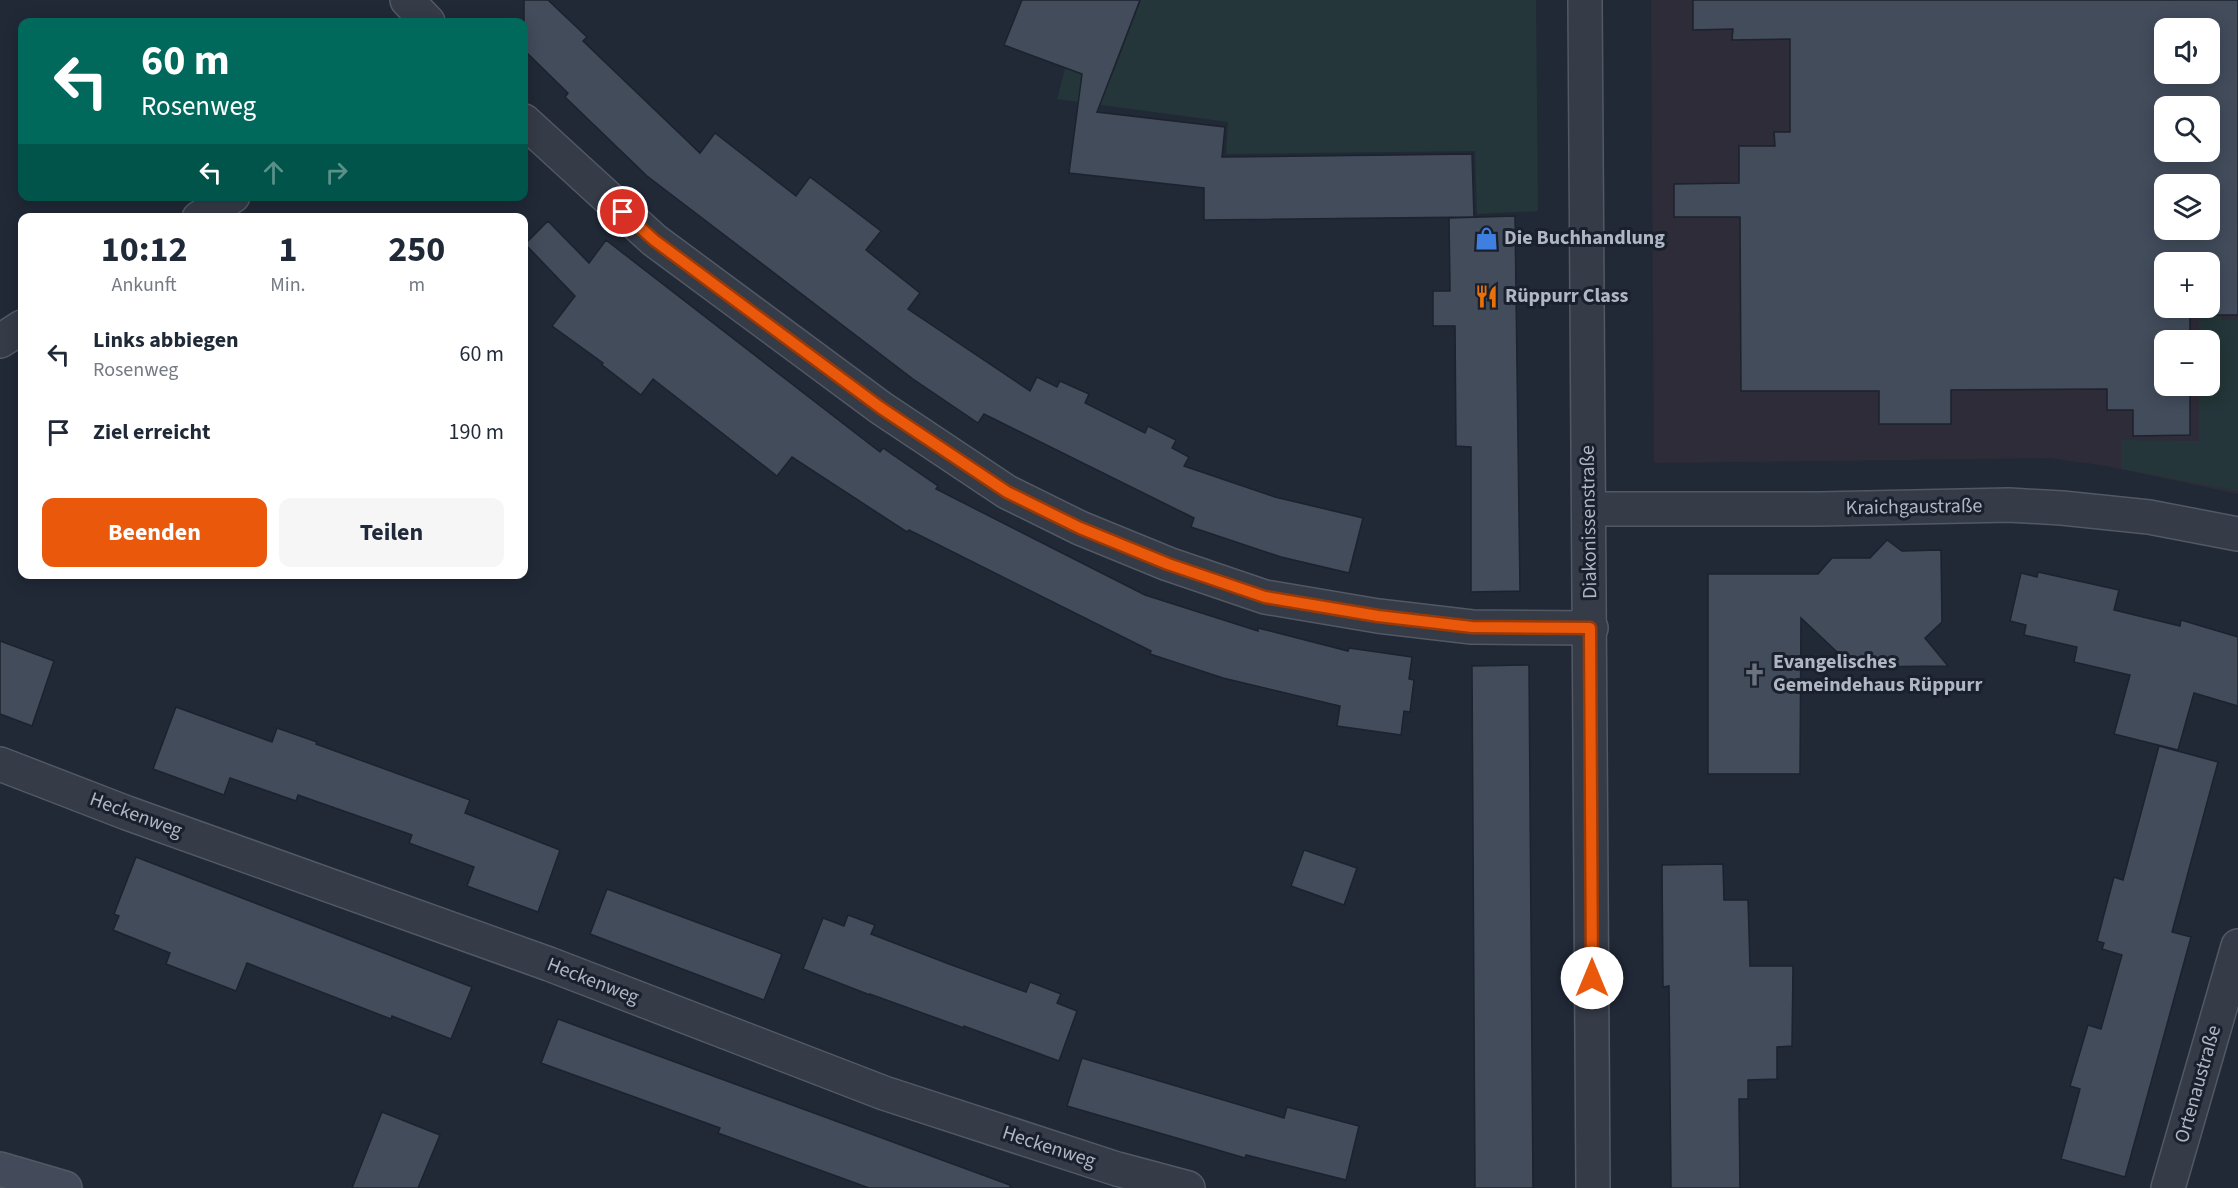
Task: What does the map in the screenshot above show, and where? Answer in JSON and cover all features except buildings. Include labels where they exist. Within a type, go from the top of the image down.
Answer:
[{"type":"main road","points":[[0,1169],[65,1188]]},
{"type":"street","points":[[408,0],[424,18]]},
{"type":"street","name":"Diakonissenstraße","points":[[1585,0],[1593,1188]]},
{"type":"street","points":[[528,125],[654,240],[881,408],[1007,492],[1080,528],[1168,564],[1265,597],[1378,616],[1472,627],[1590,628]]},
{"type":"street","points":[[207,213],[225,201]]},
{"type":"street","points":[[0,341],[18,330]]},
{"type":"street","name":"Kraichgaustraße","points":[[1589,509],[2009,506],[2062,508],[2149,517],[2238,534]]},
{"type":"street","name":"Heckenweg","points":[[0,764],[138,817],[549,964],[884,1093],[1117,1169],[1188,1188]]},
{"type":"street","name":"Ortenaustraße","points":[[2168,1188],[2238,946]]},
{"type":"shaded area","points":[[1141,0],[1536,0],[1538,211],[1477,214],[1475,151],[1226,154],[1228,122],[1057,99],[1065,69],[1077,68],[1111,78]]},
{"type":"shaded area","points":[[1651,0],[2238,0],[2238,494],[2107,466],[2049,458],[1654,463]]},
{"type":"shaded area","points":[[2220,225],[2222,225],[2221,320],[2238,320],[2238,491],[2121,469],[2121,440],[2199,441],[2199,396],[2220,396],[2220,330],[2199,330],[2199,318],[2220,318],[2220,252],[2200,252],[2200,240],[2220,240]]},
{"type":"place","name":"Die Buchhandlung","points":[[1486,238]]},
{"type":"place","name":"Rüppurr Class","points":[[1487,296]]},
{"type":"place","name":"Evangelisches Gemeindehaus Rüppurr","points":[[1755,674]]},
{"type":"route","points":[[623,212],[654,240],[881,408],[1007,492],[1080,528],[1168,564],[1265,597],[1378,616],[1472,627],[1590,628],[1592,978]]}]
